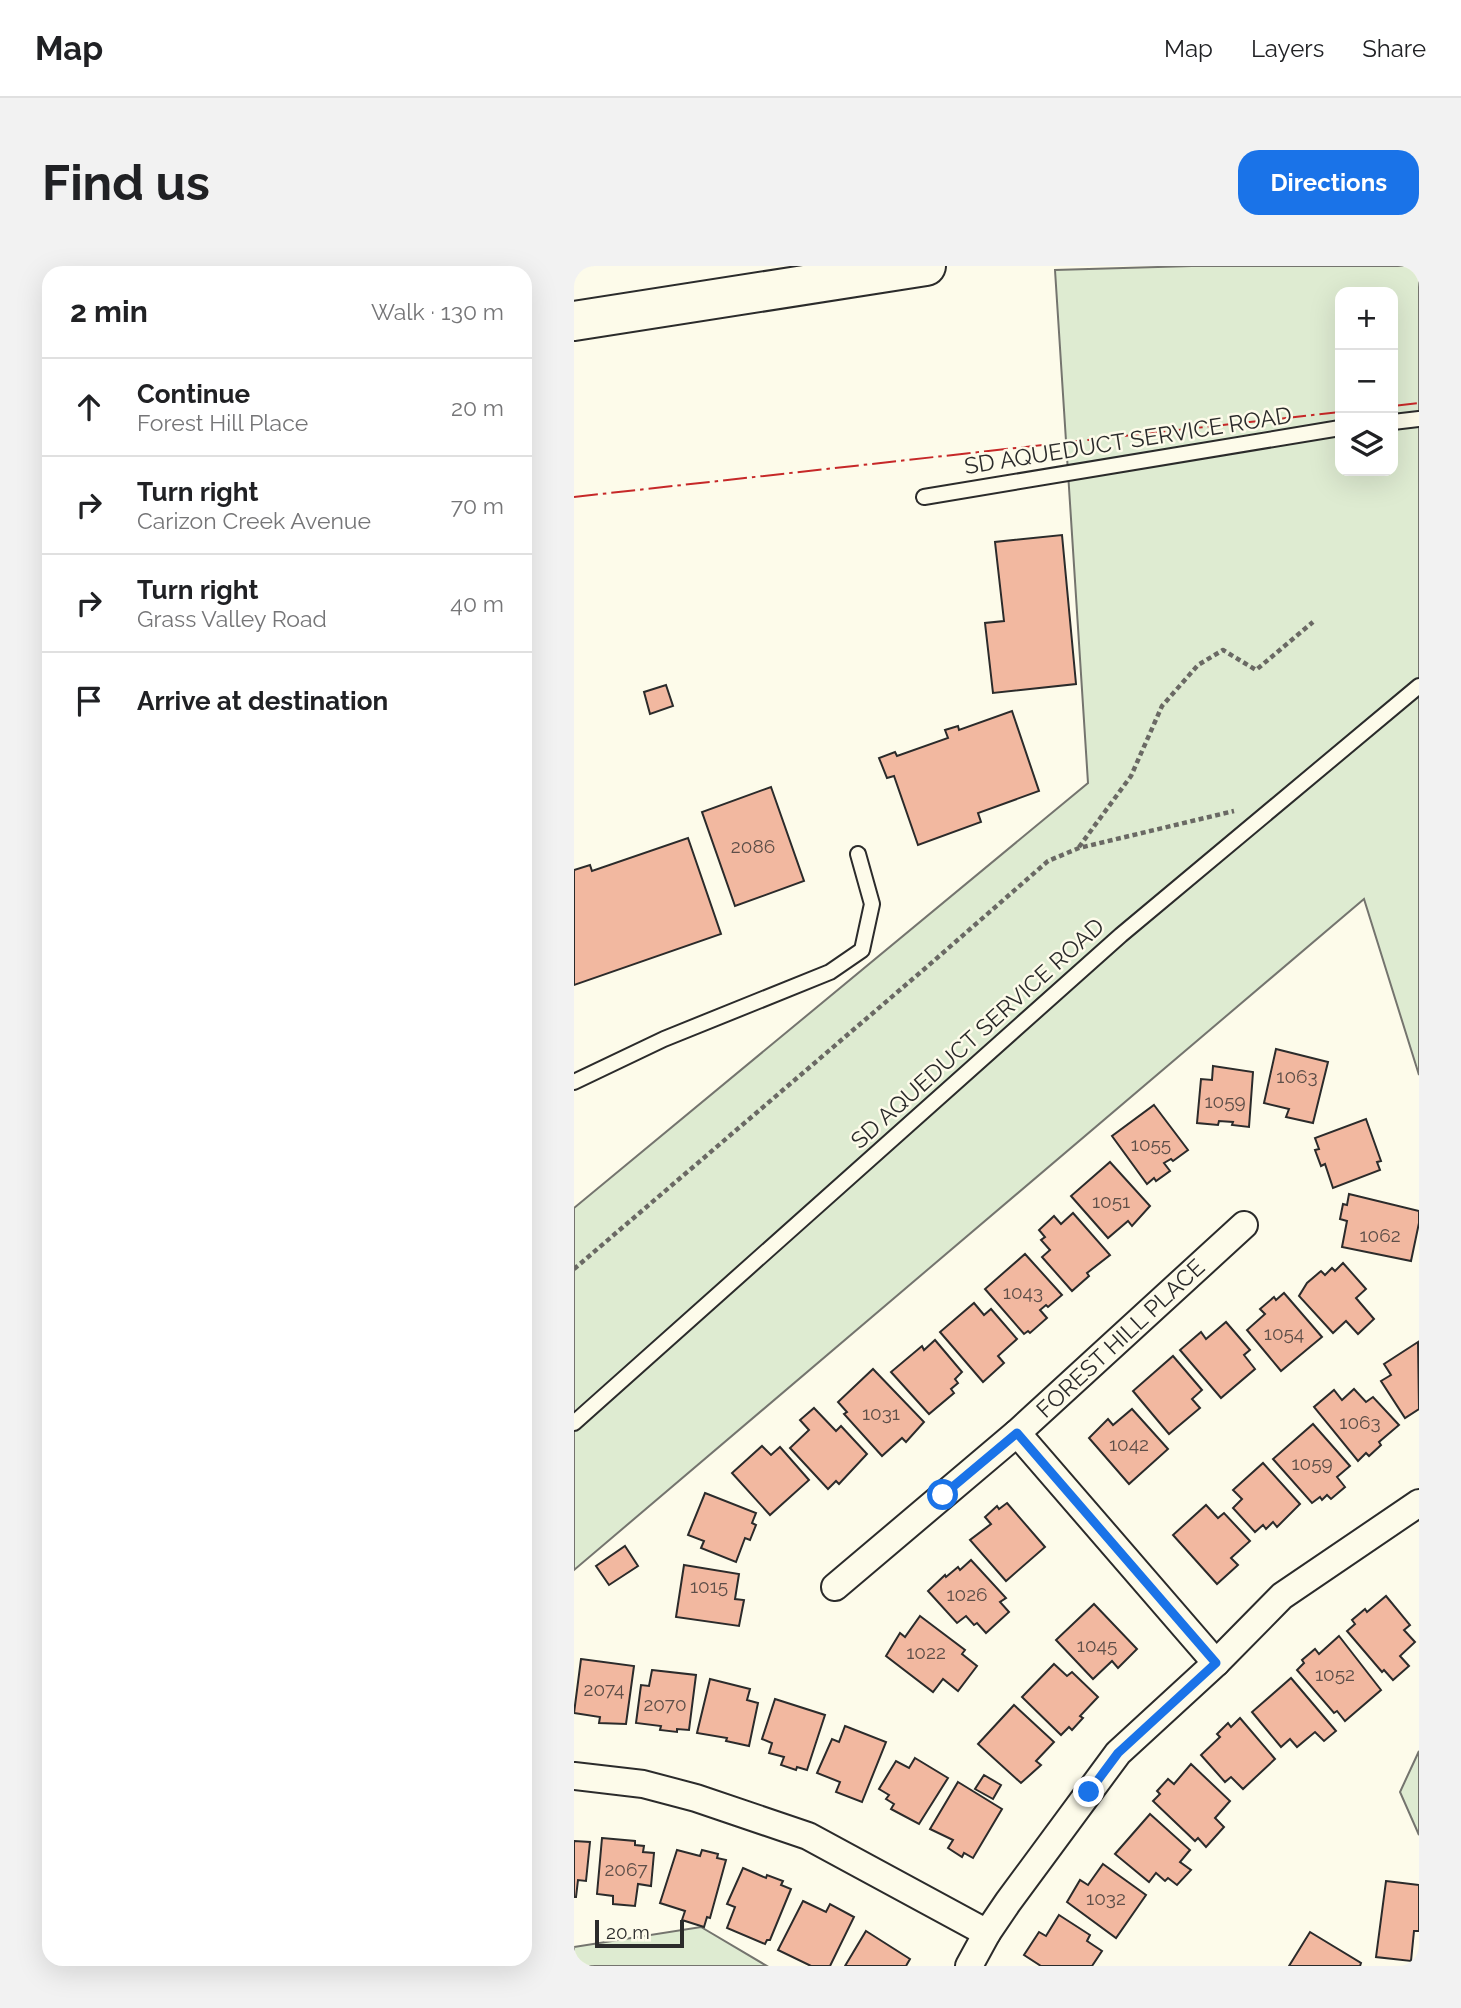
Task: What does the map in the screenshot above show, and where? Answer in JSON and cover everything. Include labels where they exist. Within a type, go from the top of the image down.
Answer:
[{"type":"highway","points":[[574,321],[926,266]]},
{"type":"street","name":"FOREST HILL PLACE","points":[[835,1587],[1017,1433],[1244,1225]]},
{"type":"street","points":[[1017,1433],[1216,1663]]},
{"type":"street","points":[[969,1966],[987,1933],[1118,1753],[1216,1663],[1282,1596],[1419,1503]]},
{"type":"street","points":[[574,1776],[643,1784],[721,1806],[808,1836],[987,1933]]},
{"type":"lane","points":[[1398,421],[1419,419]]},
{"type":"lane","name":"SD AQUEDUCT SERVICE ROAD","points":[[924,497],[1335,429]]},
{"type":"lane","name":"SD AQUEDUCT SERVICE ROAD","points":[[574,1423],[1121,935],[1419,686]]},
{"type":"lane","points":[[574,1082],[664,1039],[830,972],[862,950],[872,904],[858,854]]},
{"type":"path","points":[[1079,848],[1131,776],[1162,706],[1198,665],[1223,650],[1256,670],[1313,622]]},
{"type":"path","points":[[574,1269],[1048,861],[1079,848],[1283,800]]},
{"type":"green space","points":[[1192,266],[1419,266],[1419,1075],[1364,899],[574,1570],[574,1208],[1088,783],[1055,270]]},
{"type":"green space","points":[[1419,1751],[1419,1835],[1400,1792]]},
{"type":"green space","points":[[701,1927],[767,1966],[574,1966],[574,1947]]},
{"type":"building","points":[[1062,535],[1076,684],[993,693],[985,623],[1004,621],[995,542]]},
{"type":"building","points":[[666,685],[673,706],[650,714],[644,692]]},
{"type":"building","points":[[1012,711],[1039,791],[978,813],[981,822],[918,845],[894,776],[887,778],[879,758],[895,752],[897,756],[948,738],[945,730],[958,726],[959,730]]},
{"type":"building","points":[[771,787],[804,881],[735,906],[702,812]]},
{"type":"building","points":[[688,838],[721,934],[574,985],[574,870],[590,865],[592,871]]},
{"type":"building","points":[[1276,1049],[1328,1062],[1313,1123],[1286,1117],[1289,1109],[1264,1103]]},
{"type":"building","points":[[1213,1066],[1253,1072],[1249,1127],[1232,1125],[1233,1122],[1219,1121],[1218,1125],[1197,1123],[1201,1079],[1212,1080]]},
{"type":"building","points":[[1154,1105],[1188,1150],[1173,1161],[1171,1159],[1164,1163],[1170,1171],[1147,1184],[1112,1136]]},
{"type":"building","points":[[1366,1119],[1381,1161],[1377,1162],[1380,1170],[1333,1188],[1325,1164],[1321,1166],[1315,1150],[1319,1149],[1315,1138]]},
{"type":"building","points":[[1110,1162],[1150,1206],[1132,1226],[1128,1221],[1108,1238],[1071,1196]]},
{"type":"building","points":[[1349,1194],[1419,1211],[1411,1261],[1342,1247],[1347,1221],[1340,1219],[1343,1204],[1347,1205]]},
{"type":"building","points":[[1073,1213],[1110,1255],[1087,1273],[1089,1276],[1072,1291],[1042,1257],[1050,1250],[1041,1240],[1045,1237],[1039,1230],[1054,1216],[1061,1224]]},
{"type":"building","points":[[1025,1254],[1062,1295],[1040,1310],[1047,1318],[1030,1333],[1028,1331],[1024,1334],[985,1289]]},
{"type":"building","points":[[1343,1263],[1366,1289],[1356,1298],[1374,1319],[1358,1334],[1346,1321],[1333,1333],[1299,1296],[1307,1283],[1321,1271],[1325,1275],[1332,1268],[1335,1271]]},
{"type":"building","points":[[1284,1293],[1322,1337],[1281,1371],[1247,1330],[1265,1314],[1260,1309],[1274,1297],[1276,1300]]},
{"type":"building","points":[[974,1303],[984,1315],[991,1309],[1017,1339],[998,1356],[1004,1363],[983,1382],[940,1332]]},
{"type":"building","points":[[1226,1322],[1250,1350],[1244,1355],[1255,1369],[1221,1398],[1180,1350],[1201,1332],[1206,1339]]},
{"type":"building","points":[[935,1340],[962,1372],[955,1379],[958,1383],[951,1389],[954,1393],[929,1414],[891,1372],[922,1346],[924,1350]]},
{"type":"building","points":[[1418,1342],[1419,1409],[1405,1418],[1381,1381],[1391,1375],[1384,1364]]},
{"type":"building","points":[[1173,1356],[1202,1390],[1192,1399],[1200,1408],[1169,1434],[1133,1391]]},
{"type":"building","points":[[873,1369],[924,1422],[906,1442],[902,1438],[882,1456],[844,1414],[847,1412],[838,1402]]},
{"type":"building","points":[[1354,1389],[1366,1402],[1373,1397],[1399,1425],[1379,1442],[1381,1445],[1369,1456],[1366,1453],[1358,1461],[1314,1407],[1334,1390],[1342,1400]]},
{"type":"building","points":[[814,1408],[836,1431],[841,1426],[867,1454],[839,1484],[836,1481],[828,1489],[790,1448],[809,1430],[800,1420]]},
{"type":"building","points":[[1132,1409],[1168,1449],[1129,1484],[1089,1438],[1108,1419],[1113,1425]]},
{"type":"building","points":[[1313,1424],[1350,1466],[1337,1477],[1345,1487],[1331,1499],[1327,1495],[1312,1503],[1273,1459]]},
{"type":"building","points":[[762,1446],[771,1455],[780,1447],[809,1480],[770,1515],[732,1473]]},
{"type":"building","points":[[1263,1463],[1300,1504],[1277,1527],[1273,1522],[1266,1529],[1263,1525],[1255,1532],[1233,1508],[1242,1499],[1233,1490]]},
{"type":"building","points":[[705,1493],[756,1513],[752,1523],[756,1525],[750,1540],[745,1538],[736,1562],[701,1548],[704,1541],[688,1535]]},
{"type":"building","points":[[1007,1503],[1045,1547],[1006,1581],[970,1540],[991,1524],[985,1517],[997,1506],[999,1509]]},
{"type":"building","points":[[1206,1505],[1218,1518],[1224,1513],[1250,1541],[1231,1558],[1238,1565],[1217,1584],[1173,1535]]},
{"type":"building","points":[[625,1546],[638,1566],[609,1585],[596,1566]]},
{"type":"building","points":[[971,1560],[1006,1598],[1000,1602],[1009,1612],[986,1633],[966,1616],[957,1623],[928,1591],[945,1575],[946,1577],[958,1567],[960,1570]]},
{"type":"building","points":[[684,1565],[739,1574],[735,1599],[744,1600],[739,1626],[676,1617]]},
{"type":"building","points":[[1386,1596],[1410,1625],[1404,1630],[1415,1642],[1400,1656],[1409,1666],[1393,1680],[1384,1670],[1382,1672],[1347,1631],[1355,1624],[1352,1620],[1365,1609],[1367,1612]]},
{"type":"building","points":[[1094,1604],[1137,1649],[1118,1668],[1112,1661],[1093,1679],[1056,1640]]},
{"type":"building","points":[[920,1616],[965,1650],[962,1654],[977,1666],[958,1691],[943,1679],[933,1692],[886,1656],[900,1633],[905,1637]]},
{"type":"building","points":[[1339,1636],[1381,1690],[1345,1721],[1337,1711],[1334,1713],[1297,1670],[1304,1663],[1302,1660],[1315,1649],[1319,1654]]},
{"type":"building","points":[[581,1659],[634,1666],[626,1724],[599,1723],[600,1717],[574,1713]]},
{"type":"building","points":[[1054,1664],[1067,1676],[1072,1672],[1098,1697],[1080,1716],[1083,1718],[1072,1730],[1069,1727],[1061,1735],[1022,1697]]},
{"type":"building","points":[[652,1670],[696,1675],[689,1730],[660,1730],[661,1726],[636,1723],[641,1685],[649,1686]]},
{"type":"building","points":[[1291,1678],[1336,1731],[1324,1741],[1315,1732],[1297,1747],[1290,1739],[1281,1747],[1252,1712]]},
{"type":"building","points":[[710,1679],[750,1689],[747,1700],[758,1703],[749,1746],[726,1741],[727,1738],[697,1733]]},
{"type":"building","points":[[775,1699],[825,1715],[807,1770],[781,1765],[784,1757],[769,1753],[772,1743],[762,1739]]},
{"type":"building","points":[[1014,1705],[1054,1742],[1036,1761],[1041,1765],[1021,1783],[978,1744]]},
{"type":"building","points":[[1240,1718],[1275,1759],[1243,1789],[1231,1777],[1225,1782],[1201,1755],[1220,1737],[1217,1734],[1228,1723],[1231,1727]]},
{"type":"building","points":[[845,1726],[886,1742],[862,1802],[836,1792],[840,1782],[817,1773],[832,1739],[839,1742]]},
{"type":"building","points":[[915,1758],[948,1778],[919,1824],[891,1809],[894,1804],[886,1799],[889,1795],[879,1789],[896,1761],[909,1768]]},
{"type":"building","points":[[1191,1764],[1230,1801],[1215,1818],[1224,1827],[1206,1847],[1198,1838],[1195,1841],[1153,1801],[1160,1794],[1157,1791],[1168,1779],[1174,1784]]},
{"type":"building","points":[[984,1775],[1001,1785],[993,1799],[975,1789]]},
{"type":"building","points":[[958,1782],[1002,1809],[973,1858],[964,1853],[962,1857],[948,1848],[953,1840],[930,1829]]},
{"type":"building","points":[[1150,1814],[1190,1850],[1180,1862],[1191,1870],[1177,1885],[1168,1878],[1165,1881],[1156,1873],[1149,1882],[1115,1854]]},
{"type":"building","points":[[602,1838],[635,1841],[635,1845],[644,1846],[643,1852],[654,1853],[651,1886],[638,1884],[635,1906],[613,1904],[613,1896],[597,1894]]},
{"type":"building","points":[[574,1841],[590,1842],[586,1881],[578,1880],[576,1897],[574,1897]]},
{"type":"building","points":[[677,1850],[700,1856],[702,1850],[718,1854],[717,1858],[726,1860],[710,1918],[707,1917],[704,1927],[682,1920],[685,1911],[660,1903]]},
{"type":"building","points":[[1103,1864],[1146,1895],[1116,1938],[1067,1902],[1080,1880],[1088,1885]]},
{"type":"building","points":[[743,1868],[766,1878],[767,1875],[783,1881],[781,1885],[791,1889],[770,1940],[765,1944],[727,1928],[735,1907],[727,1904]]},
{"type":"building","points":[[1386,1881],[1419,1885],[1419,1931],[1414,1931],[1411,1961],[1376,1957]]},
{"type":"building","points":[[803,1901],[826,1912],[830,1904],[854,1917],[830,1966],[811,1966],[778,1950]]},
{"type":"building","points":[[1059,1915],[1090,1935],[1087,1941],[1102,1951],[1092,1966],[1041,1966],[1024,1955],[1039,1932],[1046,1936]]},
{"type":"building","points":[[866,1931],[910,1959],[906,1966],[845,1966]]},
{"type":"building","points":[[1310,1932],[1361,1963],[1360,1966],[1289,1966]]},
{"type":"power","points":[[1398,405],[1419,403]]},
{"type":"power","points":[[574,497],[1335,413]]},
{"type":"route","points":[[943,1495],[1017,1433],[1216,1663],[1118,1753],[1089,1792]]}]
